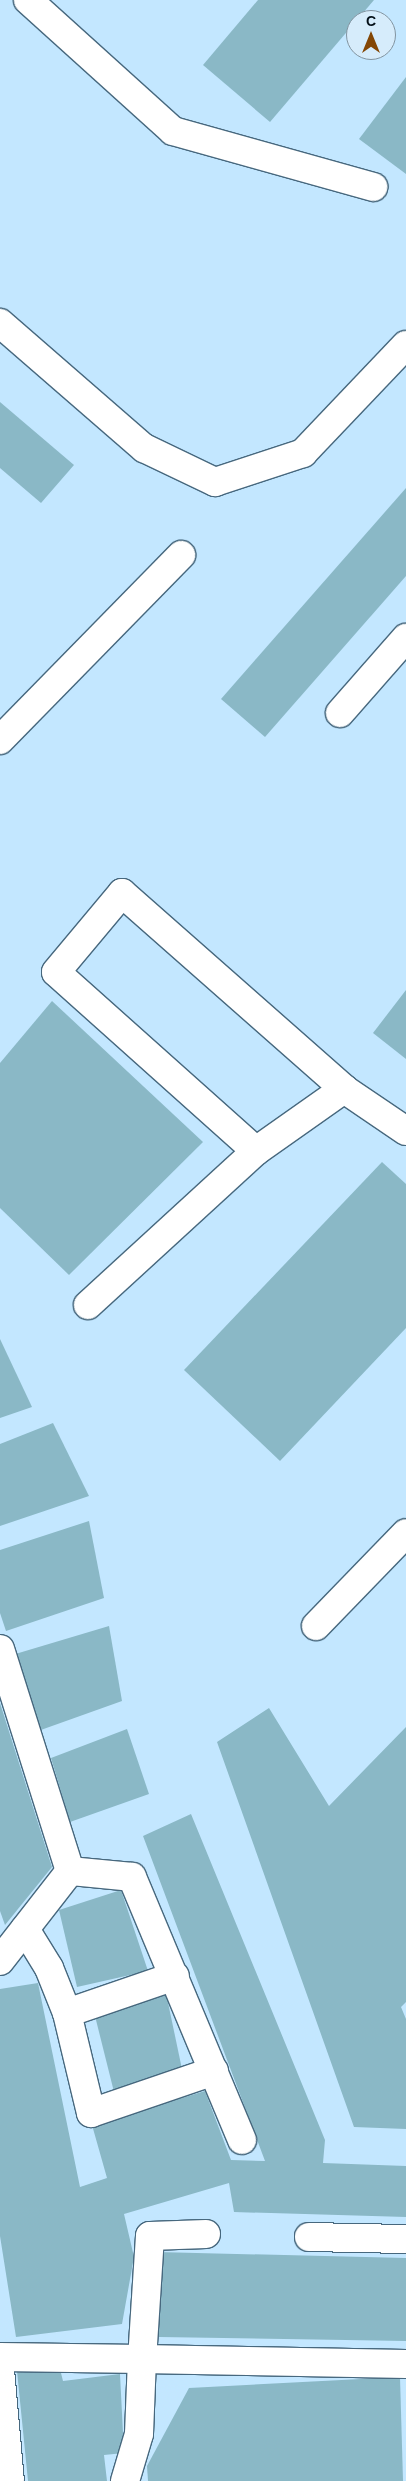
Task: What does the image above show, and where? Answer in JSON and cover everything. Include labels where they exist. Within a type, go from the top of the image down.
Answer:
[{"type":"lane","points":[[28,0],[173,130],[373,187]]},
{"type":"lane","points":[[0,323],[144,448],[215,482],[303,453],[406,345]]},
{"type":"lane","points":[[0,740],[181,555]]},
{"type":"lane","points":[[340,714],[406,638]]},
{"type":"lane","points":[[256,1151],[56,972],[122,892],[344,1089],[406,1132]]},
{"type":"lane","points":[[88,1306],[256,1151],[344,1089]]},
{"type":"lane","points":[[316,1626],[406,1533]]},
{"type":"lane","points":[[0,1648],[70,1871]]},
{"type":"lane","points":[[0,1961],[70,1871]]},
{"type":"lane","points":[[70,1871],[132,1877],[242,2140]]},
{"type":"lane","points":[[25,1929],[49,1968],[67,2013],[91,2113],[214,2071]]},
{"type":"lane","points":[[67,2013],[175,1976]]},
{"type":"lane","points":[[125,2481],[139,2434],[150,2236],[206,2234]]},
{"type":"lane","points":[[309,2237],[406,2239]]},
{"type":"lane","points":[[0,2357],[406,2364]]},
{"type":"lane","points":[[0,2370],[10,2481]]},
{"type":"shaded area","points":[[0,0],[406,0],[406,2481],[0,2481]]},
{"type":"building","points":[[258,0],[374,0],[365,10],[346,10],[346,33],[270,122],[203,65]]},
{"type":"building","points":[[406,77],[406,174],[359,139]]},
{"type":"building","points":[[0,402],[74,465],[41,503],[0,468]]},
{"type":"building","points":[[406,488],[406,576],[265,737],[221,699]]},
{"type":"building","points":[[406,990],[406,1059],[373,1033]]},
{"type":"building","points":[[52,1001],[203,1142],[69,1275],[0,1208],[0,1063]]},
{"type":"building","points":[[382,1162],[406,1184],[406,1328],[280,1461],[184,1370]]},
{"type":"building","points":[[0,1339],[32,1407],[0,1418]]},
{"type":"building","points":[[53,1423],[89,1496],[0,1526],[0,1444]]},
{"type":"building","points":[[89,1521],[104,1598],[6,1631],[0,1613],[0,1550]]},
{"type":"building","points":[[109,1626],[122,1701],[38,1731],[12,1655]]},
{"type":"building","points":[[0,1703],[52,1867],[5,1925],[0,1911]]},
{"type":"building","points":[[269,1708],[329,1806],[406,1727],[406,2002],[401,2007],[406,2019],[406,2129],[354,2127],[217,1742]]},
{"type":"building","points":[[127,1729],[149,1794],[70,1822],[51,1758]]},
{"type":"building","points":[[191,1814],[325,2140],[323,2163],[406,2166],[406,2217],[234,2212],[229,2183],[124,2214],[134,2257],[122,2324],[16,2337],[0,2236],[0,1989],[38,1983],[80,2187],[107,2178],[92,2125],[205,2091],[231,2160],[265,2161],[143,1836]]},
{"type":"building","points":[[121,1890],[148,1971],[77,1987],[59,1910]]},
{"type":"building","points":[[166,1993],[183,2074],[114,2092],[95,2016]]},
{"type":"building","points":[[157,2252],[406,2258],[406,2341],[159,2337]]},
{"type":"building","points":[[17,2371],[61,2373],[63,2381],[120,2374],[124,2453],[104,2455],[107,2481],[28,2481]]},
{"type":"building","points":[[400,2377],[403,2481],[148,2481],[147,2466],[189,2388]]}]
